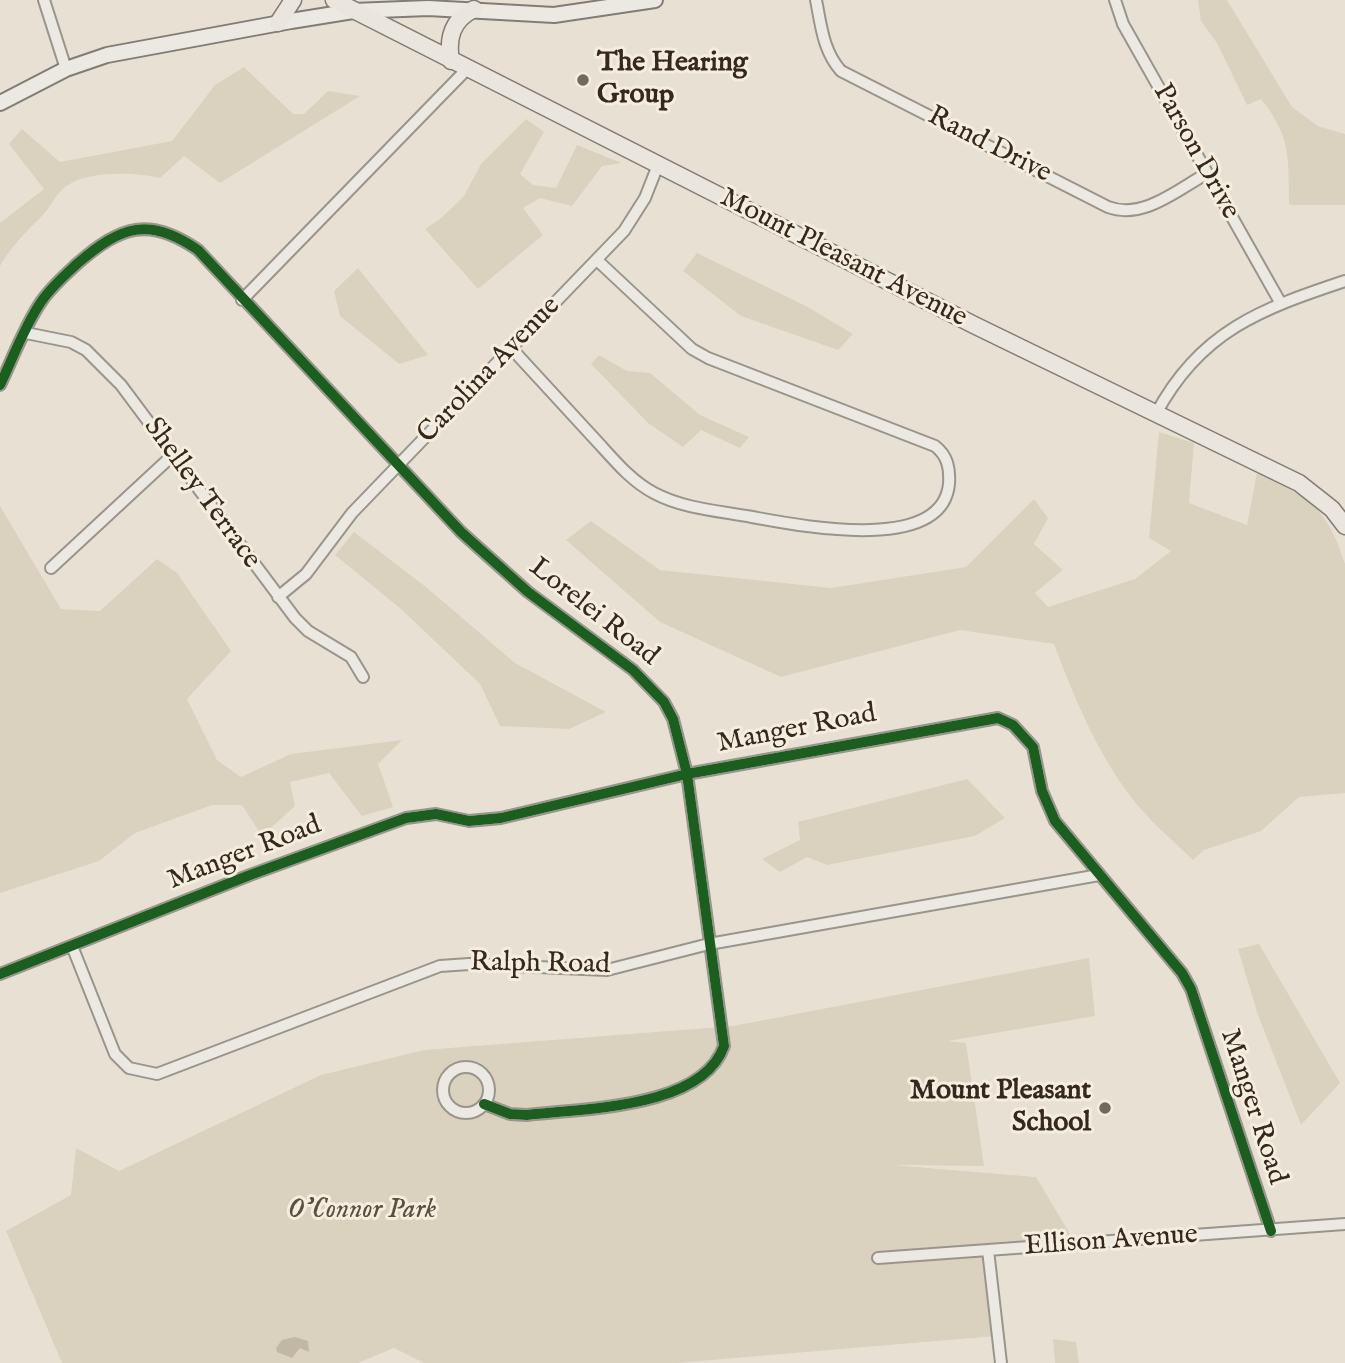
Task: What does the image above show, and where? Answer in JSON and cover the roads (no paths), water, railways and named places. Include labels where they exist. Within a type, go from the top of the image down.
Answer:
[{"type":"main road","points":[[278,23],[293,0]]},
{"type":"main road","name":"Mount Pleasant Avenue","points":[[334,0],[658,165],[1300,483],[1332,509],[1345,526]]},
{"type":"main road","points":[[0,103],[66,69],[129,50],[353,11],[474,9],[554,15],[655,0]]},
{"type":"main road","points":[[451,61],[449,41],[454,25],[474,9]]},
{"type":"street","points":[[44,0],[66,69]]},
{"type":"street","name":"Rand Drive","points":[[816,0],[831,60],[841,71],[1108,207],[1123,212],[1148,207],[1206,174]]},
{"type":"street","name":"Parson Drive","points":[[1115,0],[1123,24],[1280,302]]},
{"type":"street","points":[[242,300],[467,69]]},
{"type":"street","name":"Carolina Avenue","points":[[278,597],[306,574],[352,513],[598,261],[636,214],[658,165]]},
{"type":"street","name":"Lorelei Road","points":[[0,385],[54,285],[102,242],[136,229],[165,230],[198,250],[397,467],[498,567],[650,686],[673,719],[687,774],[724,1046],[719,1061],[709,1072],[646,1101],[527,1115],[510,1114],[484,1104]]},
{"type":"street","points":[[512,349],[627,474],[651,492],[670,501],[793,526],[836,531],[905,525],[929,516],[946,497],[948,464],[940,450],[708,358],[692,349],[598,261]]},
{"type":"street","points":[[1156,414],[1182,372],[1210,342],[1240,322],[1280,302],[1345,281]]},
{"type":"street","name":"Shelley Terrace","points":[[26,333],[71,342],[86,351],[121,386],[278,597],[309,631],[351,657],[363,677]]},
{"type":"street","points":[[51,568],[174,454]]},
{"type":"street","name":"Manger Road","points":[[0,974],[250,875],[406,818],[423,814],[469,821],[501,818],[687,774],[999,719],[1013,724],[1033,747],[1047,806],[1055,821],[1182,973],[1191,989],[1271,1231]]},
{"type":"street","name":"Ralph Road","points":[[72,946],[116,1054],[129,1068],[157,1074],[440,966],[469,964],[607,970],[709,944],[1098,875]]},
{"type":"street","points":[[464,1066],[482,1073],[489,1092],[484,1104],[465,1113],[451,1108],[442,1089],[446,1076],[464,1066]]},
{"type":"street","name":"Ellison Avenue","points":[[877,1258],[1345,1224]]},
{"type":"street","points":[[988,1250],[1001,1363]]},
{"type":"place","name":"The Hearing Group","points":[[583,80]]},
{"type":"place","name":"Mount Pleasant School","points":[[1105,1108]]},
{"type":"park label","name":"O'Connor Park","points":[[362,1211]]}]
